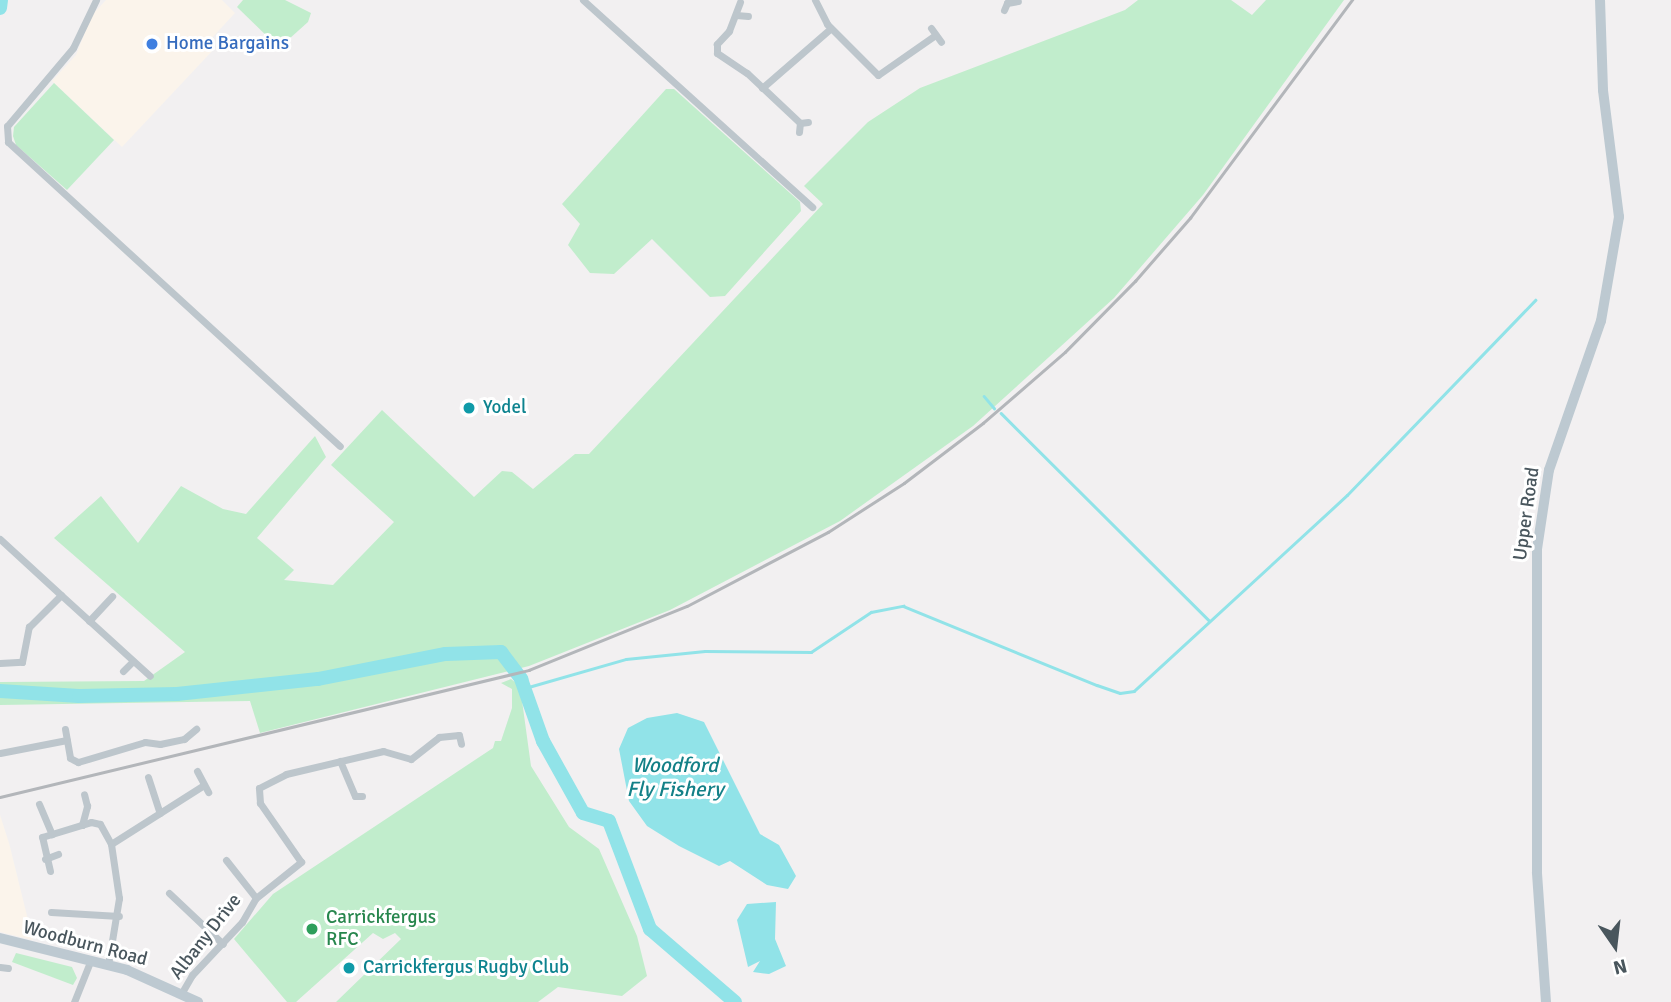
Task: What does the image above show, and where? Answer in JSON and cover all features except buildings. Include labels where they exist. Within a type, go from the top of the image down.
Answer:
[{"type":"main road","name":"Upper Road","points":[[1546,1002],[1537,872],[1537,549],[1549,470],[1601,321],[1619,217],[1603,90],[1600,0]]},
{"type":"main road","name":"Woodburn Road","points":[[0,938],[108,965],[198,1002]]},
{"type":"street","points":[[96,0],[73,48],[12,119],[8,142],[340,446]]},
{"type":"street","points":[[583,0],[812,207]]},
{"type":"street","points":[[815,0],[831,28],[886,83]]},
{"type":"street","points":[[1006,4],[1018,1]]},
{"type":"street","points":[[740,2],[736,15],[717,44],[717,53],[804,123],[799,132]]},
{"type":"street","points":[[736,15],[748,16]]},
{"type":"street","points":[[762,88],[831,28]]},
{"type":"street","points":[[878,75],[933,32],[942,42]]},
{"type":"street","points":[[0,539],[150,676]]},
{"type":"street","points":[[0,663],[22,662],[29,627],[61,595]]},
{"type":"street","points":[[89,621],[112,596]]},
{"type":"street","points":[[123,671],[133,661]]},
{"type":"street","points":[[65,729],[71,758],[78,762],[151,741],[179,741],[196,729]]},
{"type":"street","points":[[151,731],[151,741]]},
{"type":"street","name":"Albany Drive","points":[[181,994],[192,975],[223,944],[257,898],[301,862],[260,803],[258,790],[286,774],[386,751],[411,760],[435,739],[460,736]]},
{"type":"street","points":[[0,753],[66,740]]},
{"type":"street","points":[[340,761],[355,797]]},
{"type":"street","points":[[110,844],[206,789],[197,771]]},
{"type":"street","points":[[148,777],[160,813]]},
{"type":"street","points":[[82,825],[87,807],[84,794]]},
{"type":"street","points":[[39,804],[52,834]]},
{"type":"street","points":[[50,872],[40,840],[82,825],[99,823],[110,844],[119,916],[108,965]]},
{"type":"street","points":[[45,859],[58,855]]},
{"type":"street","name":"Albany Drive","points":[[226,860],[257,898]]},
{"type":"street","points":[[169,893],[223,944]]},
{"type":"street","points":[[51,912],[119,916]]},
{"type":"street","points":[[74,1002],[90,961]]},
{"type":"shaded area","points":[[106,0],[222,0],[235,13],[209,41],[215,48],[122,147],[52,81],[76,55],[92,15]]},
{"type":"shaded area","points":[[0,815],[9,843],[33,940],[0,932]]},
{"type":"green space","points":[[243,0],[285,0],[311,13],[308,22],[279,48],[237,7]]},
{"type":"green space","points":[[1138,0],[1231,0],[1252,15],[1266,0],[1344,0],[1203,195],[1114,298],[973,426],[840,521],[670,610],[529,666],[260,733],[250,701],[0,705],[0,682],[144,681],[185,652],[54,538],[101,496],[138,543],[181,486],[223,509],[246,514],[315,436],[326,457],[257,538],[294,570],[284,580],[333,585],[394,522],[331,465],[382,410],[474,497],[502,471],[512,472],[533,489],[575,454],[589,454],[823,204],[804,186],[868,122],[920,88],[1125,10]]},
{"type":"green space","points":[[54,83],[114,140],[67,190],[16,145],[13,136],[14,127]]},
{"type":"green space","points":[[666,89],[674,89],[800,202],[801,211],[725,296],[710,297],[652,239],[614,274],[590,273],[568,245],[580,224],[562,204]]},
{"type":"green space","points":[[511,679],[520,686],[531,766],[569,827],[599,849],[637,936],[647,976],[622,996],[558,987],[538,1002],[336,1002],[401,939],[395,933],[383,939],[373,933],[296,1002],[287,1002],[234,939],[273,894],[493,748],[495,741],[501,741],[512,708],[512,689],[501,683]]},
{"type":"green space","points":[[16,953],[72,967],[77,978],[73,985],[12,962]]},
{"type":"water","name":"Woodford Fly Fishery","points":[[677,713],[704,722],[760,834],[779,845],[796,876],[788,889],[767,885],[730,861],[719,866],[679,846],[647,826],[629,801],[619,749],[628,728],[647,718]]},
{"type":"water","points":[[776,902],[775,939],[786,966],[769,974],[753,972],[760,961],[748,967],[737,920],[747,904]]},
{"type":"waterway","points":[[0,8],[1,0]]},
{"type":"waterway","points":[[525,688],[626,659],[705,651],[811,652],[871,612],[903,606],[1097,685],[1120,693],[1134,691],[1347,495],[1535,300]]},
{"type":"waterway","points":[[984,396],[994,408]]},
{"type":"waterway","points":[[1001,413],[1209,620]]},
{"type":"waterway","points":[[0,691],[79,696],[177,694],[318,679],[446,654],[501,652],[521,679],[543,741],[583,813],[609,821],[650,929],[735,1002]]},
{"type":"railway","points":[[0,797],[529,670],[687,606],[828,532],[904,483],[983,423],[1065,352],[1135,281],[1190,218],[1352,0]]},
{"type":"place","name":"Home Bargains","points":[[152,44]]},
{"type":"place","name":"Yodel","points":[[469,408]]},
{"type":"place","name":"Carrickfergus RFC","points":[[312,929]]},
{"type":"place","name":"Carrickfergus Rugby Club","points":[[349,968]]}]
